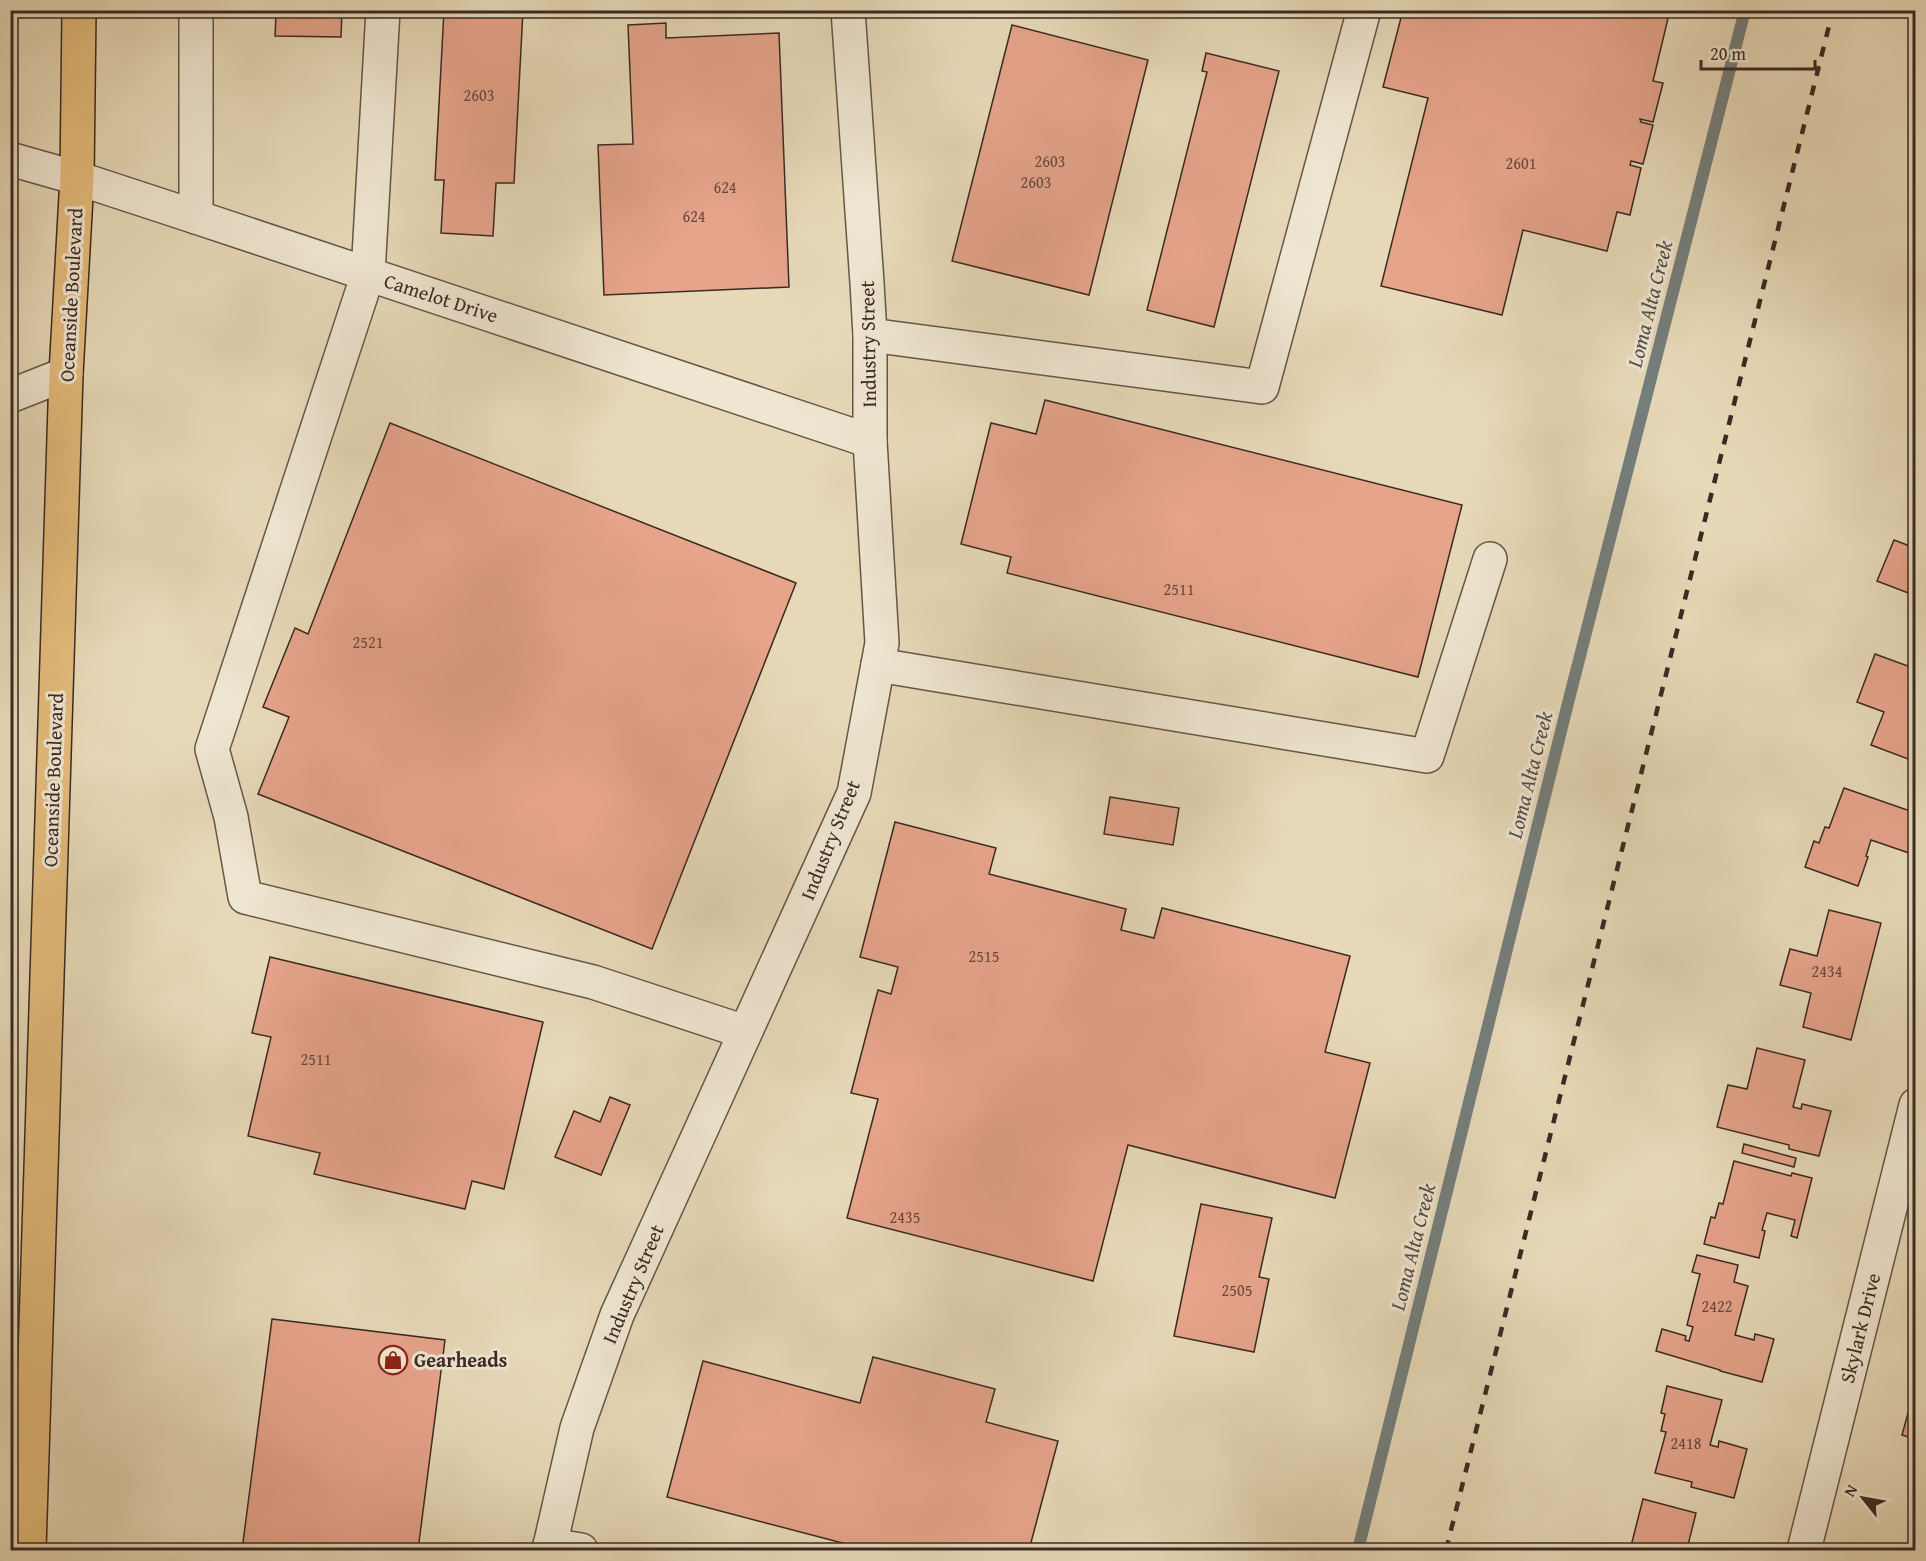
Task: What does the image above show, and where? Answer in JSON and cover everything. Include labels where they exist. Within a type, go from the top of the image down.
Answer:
[{"type":"main road","name":"Oceanside Boulevard","points":[[29,1551],[66,374],[77,178],[79,10]]},
{"type":"street","points":[[196,10],[196,217]]},
{"type":"street","points":[[383,10],[368,274],[212,749],[231,817],[245,897],[592,982],[746,1032]]},
{"type":"street","name":"Industry Street","points":[[560,1549],[577,1428],[617,1315],[854,793],[878,665],[882,643],[870,441],[870,335],[848,10]]},
{"type":"street","points":[[870,335],[1262,387],[1364,10]]},
{"type":"street","name":"Camelot Drive","points":[[10,159],[77,178],[196,217],[870,441]]},
{"type":"street","points":[[10,396],[66,374]]},
{"type":"street","points":[[878,665],[1427,756],[1490,559]]},
{"type":"street","name":"Skylark Drive","points":[[1804,1551],[1916,1105]]},
{"type":"building","points":[[271,10],[342,10],[341,37],[275,36],[276,15],[271,15]]},
{"type":"building","points":[[444,10],[523,10],[514,183],[496,183],[493,236],[441,233],[444,180],[435,180]]},
{"type":"building","points":[[1403,10],[1670,10],[1653,81],[1663,83],[1653,122],[1640,119],[1641,122],[1653,125],[1643,164],[1631,161],[1630,165],[1641,168],[1630,215],[1617,212],[1607,251],[1523,230],[1502,315],[1381,286],[1428,98],[1383,87]]},
{"type":"building","points":[[666,23],[666,38],[779,33],[789,287],[604,295],[598,145],[633,144],[628,25]]},
{"type":"building","points":[[1012,25],[1148,60],[1089,295],[952,261]]},
{"type":"building","points":[[1206,53],[1279,71],[1214,327],[1147,310],[1207,72],[1202,71]]},
{"type":"building","points":[[1045,400],[1462,505],[1418,677],[1007,573],[1011,557],[961,544],[991,423],[1036,434]]},
{"type":"building","points":[[390,423],[796,583],[652,949],[258,794],[289,717],[263,707],[295,628],[308,634]]},
{"type":"building","points":[[1894,540],[1915,548],[1916,545],[1916,596],[1877,581]]},
{"type":"building","points":[[1875,654],[1916,669],[1916,762],[1871,745],[1884,712],[1857,702]]},
{"type":"building","points":[[1844,788],[1916,813],[1916,835],[1912,845],[1914,846],[1912,854],[1871,840],[1858,886],[1805,867],[1814,841],[1819,843],[1825,827],[1829,828]]},
{"type":"building","points":[[1110,797],[1179,808],[1173,845],[1104,834]]},
{"type":"building","points":[[895,822],[996,848],[989,874],[1126,909],[1121,930],[1154,938],[1162,908],[1350,956],[1325,1052],[1370,1063],[1335,1198],[1128,1145],[1093,1281],[847,1218],[878,1099],[851,1093],[878,990],[891,994],[898,967],[860,957]]},
{"type":"building","points":[[1829,910],[1881,923],[1851,1040],[1803,1027],[1811,993],[1780,985],[1790,949],[1817,956]]},
{"type":"building","points":[[270,957],[543,1022],[504,1189],[472,1181],[465,1209],[314,1174],[320,1153],[248,1136],[271,1037],[252,1033]]},
{"type":"building","points":[[1757,1048],[1805,1060],[1793,1107],[1801,1109],[1802,1104],[1831,1111],[1819,1156],[1789,1149],[1789,1145],[1717,1127],[1728,1085],[1747,1089]]},
{"type":"building","points":[[610,1097],[630,1105],[601,1175],[555,1157],[574,1111],[600,1122]]},
{"type":"building","points":[[1744,1144],[1796,1158],[1794,1167],[1742,1153]]},
{"type":"building","points":[[1734,1161],[1791,1176],[1792,1173],[1812,1178],[1797,1238],[1791,1236],[1795,1220],[1767,1213],[1762,1230],[1765,1231],[1759,1258],[1704,1244],[1711,1217],[1715,1218],[1719,1203],[1723,1204]]},
{"type":"building","points":[[1201,1204],[1272,1218],[1259,1277],[1269,1279],[1254,1352],[1174,1336]]},
{"type":"building","points":[[1697,1255],[1738,1265],[1734,1282],[1748,1286],[1735,1335],[1754,1340],[1755,1334],[1774,1339],[1762,1382],[1656,1351],[1662,1329],[1686,1336],[1685,1340],[1689,1341],[1693,1327],[1687,1325],[1700,1274],[1692,1272]]},
{"type":"building","points":[[272,1319],[445,1340],[418,1550],[242,1550]]},
{"type":"building","points":[[873,1357],[995,1389],[986,1422],[1058,1441],[1029,1550],[869,1550],[667,1497],[703,1361],[860,1403]]},
{"type":"building","points":[[1916,1384],[1916,1435],[1913,1434],[1912,1438],[1902,1435]]},
{"type":"building","points":[[1667,1386],[1722,1400],[1710,1445],[1718,1447],[1719,1441],[1747,1449],[1734,1498],[1691,1487],[1692,1482],[1655,1473],[1666,1432],[1661,1431],[1665,1414],[1661,1413]]},
{"type":"building","points":[[1643,1499],[1696,1513],[1687,1549],[1691,1550],[1630,1550]]},
{"type":"waterway","name":"Loma Alta Creek","points":[[1358,1550],[1568,703],[1745,10]]},
{"type":"railway","points":[[1446,1550],[1833,10]]},
{"type":"place","name":"Gearheads","points":[[393,1360]]}]
